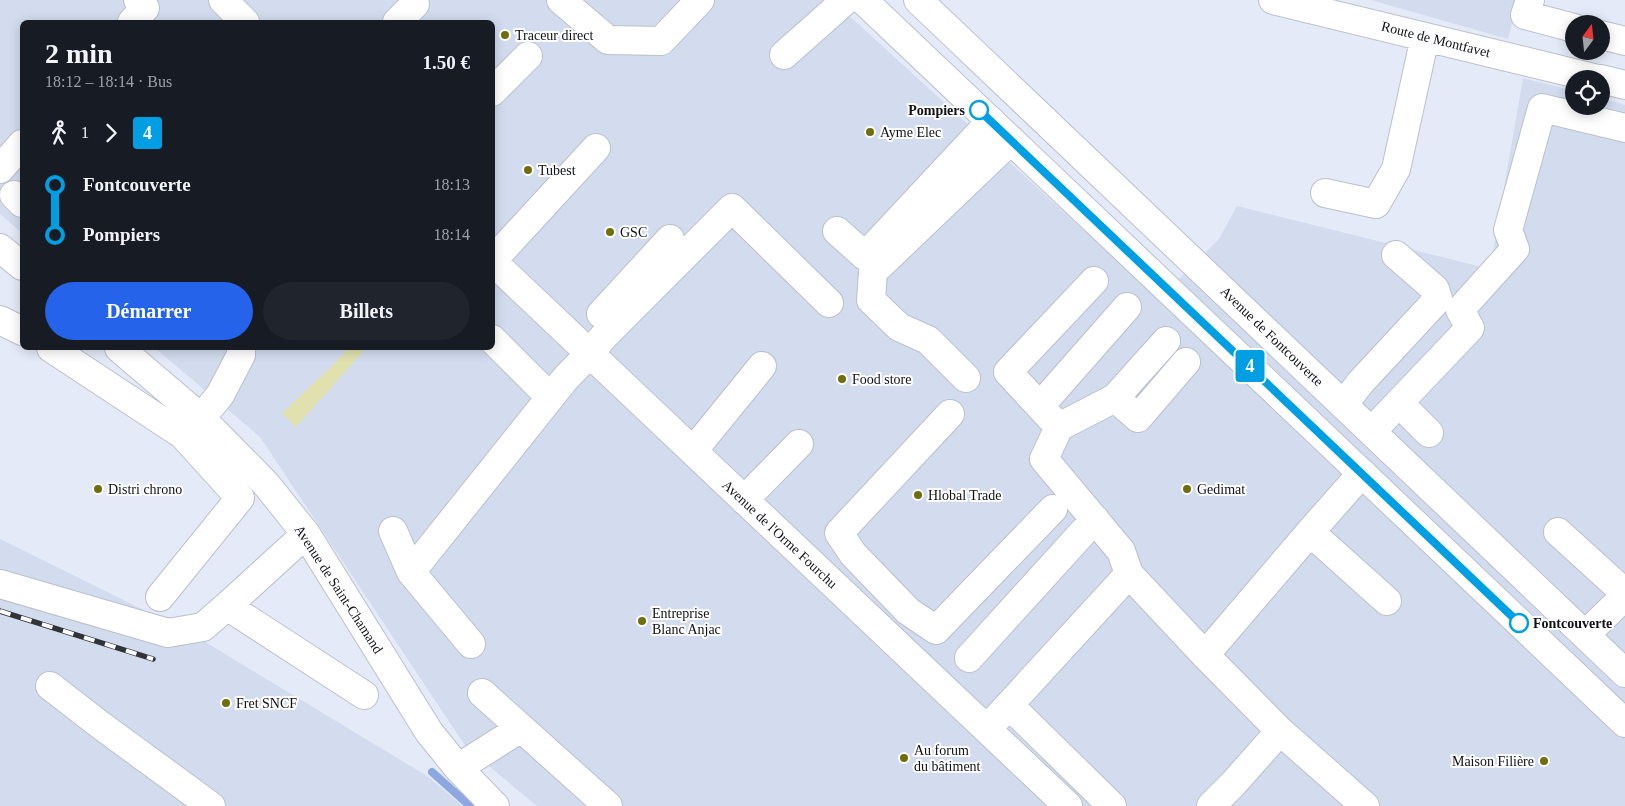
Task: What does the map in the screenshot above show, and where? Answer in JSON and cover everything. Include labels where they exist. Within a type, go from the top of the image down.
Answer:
[{"type":"main road","points":[[134,20],[145,8],[138,0]]},
{"type":"main road","points":[[223,0],[243,20]]},
{"type":"main road","points":[[561,0],[608,40],[661,41],[700,0]]},
{"type":"main road","points":[[784,55],[846,0]]},
{"type":"main road","points":[[863,0],[1625,723]]},
{"type":"main road","name":"Avenue de Fontcouverte","points":[[918,0],[1344,404],[1625,674]]},
{"type":"main road","name":"Route de Montfavet","points":[[1273,0],[1565,71]]},
{"type":"main road","points":[[1530,0],[1525,15],[1565,26]]},
{"type":"main road","points":[[1325,193],[1376,204],[1396,170],[1425,37]]},
{"type":"main road","points":[[1610,37],[1625,41]]},
{"type":"main road","points":[[495,89],[528,56]]},
{"type":"main road","name":"Route de Montfavet","points":[[1610,81],[1625,85]]},
{"type":"main road","points":[[1372,431],[1470,328],[1460,310],[1515,249],[1508,230],[1542,108],[1625,128]]},
{"type":"main road","points":[[837,231],[864,256],[991,121]]},
{"type":"main road","points":[[966,378],[928,340],[898,327],[871,300],[873,272],[1011,140]]},
{"type":"main road","points":[[0,169],[20,146]]},
{"type":"main road","points":[[495,258],[596,148]]},
{"type":"main road","points":[[583,347],[604,336],[732,208],[829,303]]},
{"type":"main road","points":[[412,572],[565,379],[583,347],[670,239]]},
{"type":"main road","points":[[0,248],[20,264]]},
{"type":"main road","points":[[1344,404],[1360,383],[1438,299],[1435,289],[1396,255]]},
{"type":"main road","name":"Avenue de l'Orme Fourchu","points":[[495,264],[1068,806]]},
{"type":"main road","points":[[1059,427],[1008,372],[1094,281]]},
{"type":"main road","points":[[1040,406],[1127,307]]},
{"type":"main road","points":[[0,320],[20,330]]},
{"type":"main road","points":[[1166,340],[1116,398],[1059,427],[1044,459],[1122,551],[1129,574],[1280,731],[1365,806]]},
{"type":"main road","points":[[495,342],[550,397]]},
{"type":"main road","points":[[54,350],[183,435],[240,498],[160,597]]},
{"type":"main road","name":"Avenue de Saint-Chamand","points":[[121,350],[201,418],[266,484],[306,534],[429,732],[458,768],[494,806]]},
{"type":"main road","points":[[201,418],[220,395],[241,355],[241,350]]},
{"type":"main road","points":[[1116,398],[1138,418],[1186,362]]},
{"type":"main road","points":[[693,451],[762,366]]},
{"type":"main road","points":[[1399,404],[1428,433]]},
{"type":"main road","points":[[950,414],[839,533],[853,554],[908,611],[936,630],[1053,509]]},
{"type":"main road","points":[[744,500],[799,444]]},
{"type":"main road","points":[[1205,655],[1362,473]]},
{"type":"main road","points":[[969,658],[1094,519]]},
{"type":"main road","points":[[394,531],[412,572],[471,644]]},
{"type":"main road","points":[[1310,532],[1387,601]]},
{"type":"main road","points":[[1558,532],[1625,595],[1585,635]]},
{"type":"main road","points":[[0,584],[168,633],[203,626],[306,534]]},
{"type":"main road","points":[[833,584],[853,554]]},
{"type":"main road","points":[[987,729],[1129,574]]},
{"type":"main road","points":[[226,606],[364,694]]},
{"type":"main road","points":[[50,686],[211,806]]},
{"type":"main road","points":[[482,693],[608,806]]},
{"type":"main road","points":[[1009,705],[1112,806]]},
{"type":"main road","points":[[458,768],[521,728]]},
{"type":"main road","points":[[1211,806],[1234,784],[1280,731]]},
{"type":"shaded area","points":[[0,0],[832,0],[1159,299],[1219,239],[1237,206],[1490,269],[1523,78],[1565,89],[1565,115],[1610,115],[1610,101],[1625,105],[1625,806],[537,806],[466,747],[260,437],[157,350],[495,350],[495,20],[20,20],[20,231],[0,214]]},
{"type":"shaded area","points":[[1371,0],[1518,0],[1508,39]]},
{"type":"shaded area","points":[[0,539],[192,634],[427,776],[463,806],[0,806]]},
{"type":"green space","points":[[347,350],[364,350],[296,427],[282,413]]},
{"type":"waterway","points":[[432,772],[470,806]]},
{"type":"railway","points":[[0,611],[153,659]]},
{"type":"bus line","name":"4","points":[[979,110],[1519,623]]},
{"type":"place","name":"Traceur direct","points":[[505,35]]},
{"type":"place","name":"Pompiers","points":[[979,110]]},
{"type":"place","name":"Ayme Elec","points":[[870,132]]},
{"type":"place","name":"Tubest","points":[[528,170]]},
{"type":"place","name":"GSC","points":[[610,232]]},
{"type":"place","name":"Food store","points":[[842,379]]},
{"type":"place","name":"Distri chrono","points":[[98,489]]},
{"type":"place","name":"Gedimat","points":[[1187,489]]},
{"type":"place","name":"Hlobal Trade","points":[[918,495]]},
{"type":"place","name":"Entreprise Blanc Anjac","points":[[642,621]]},
{"type":"place","name":"Fontcouverte","points":[[1519,623]]},
{"type":"place","name":"Fret SNCF","points":[[226,703]]},
{"type":"place","name":"Au forum du bâtiment","points":[[904,758]]},
{"type":"place","name":"Maison Filière","points":[[1544,761]]}]
